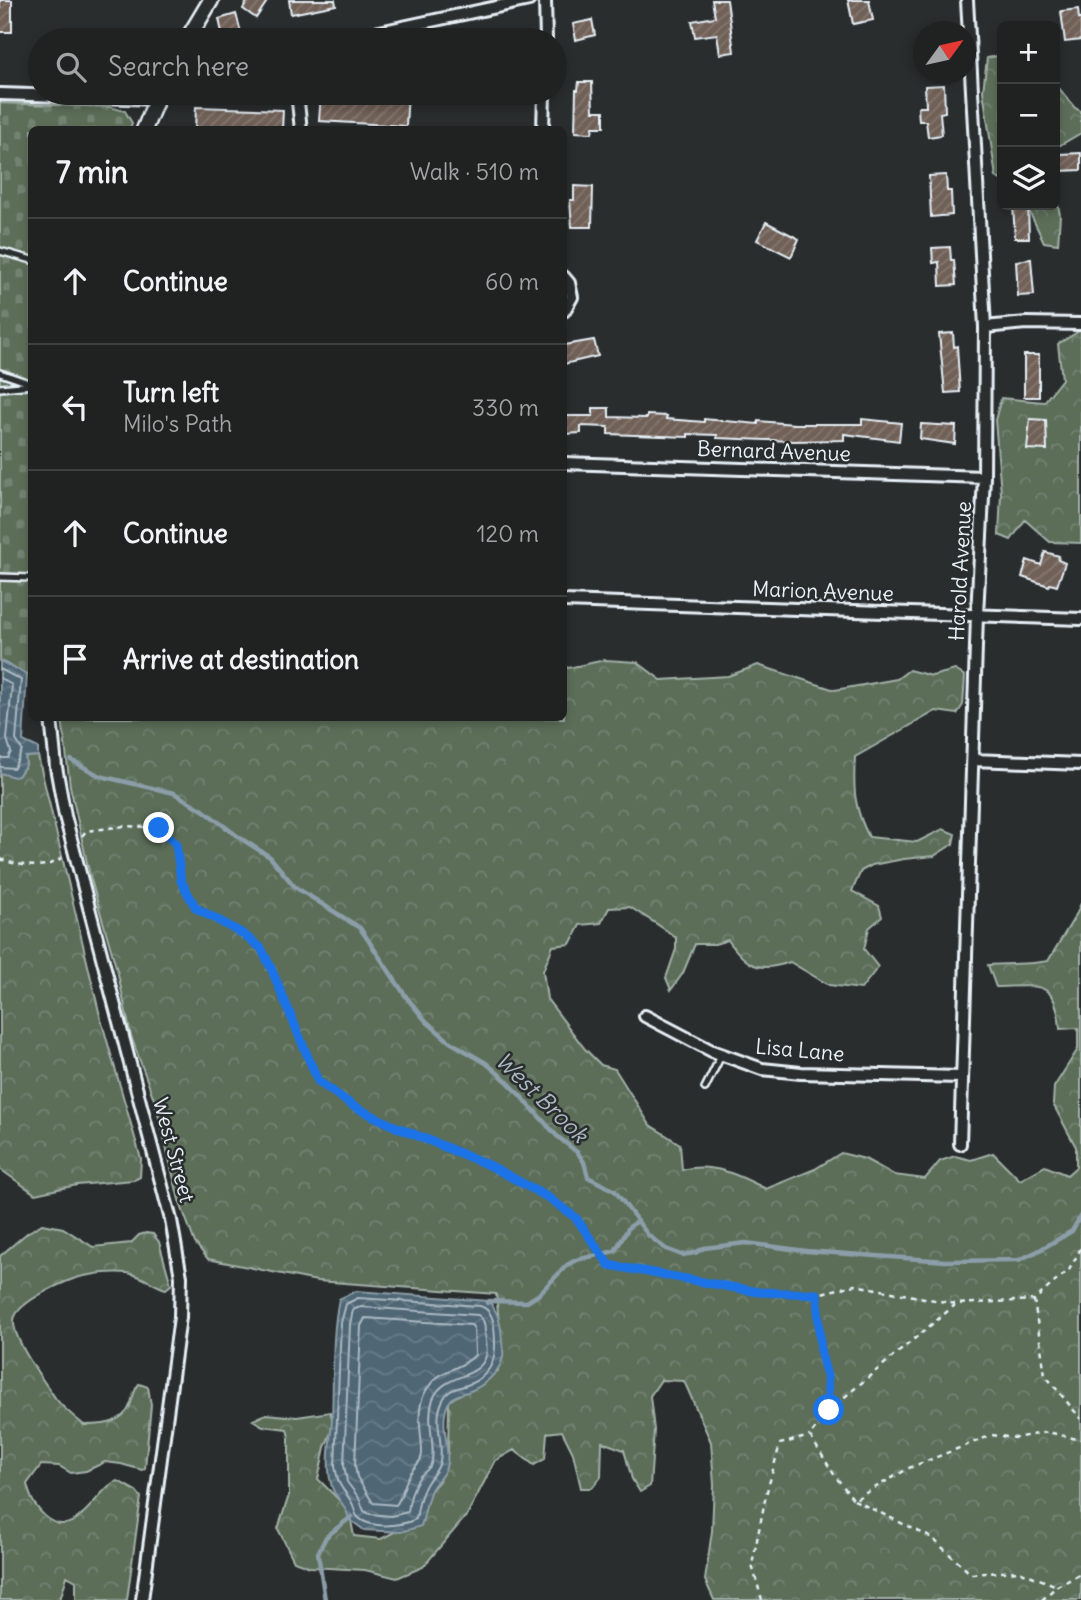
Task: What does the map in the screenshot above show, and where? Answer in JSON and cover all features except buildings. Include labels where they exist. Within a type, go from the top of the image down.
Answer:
[{"type":"street","points":[[194,28],[211,0]]},
{"type":"street","points":[[398,28],[529,0]]},
{"type":"street","points":[[545,0],[546,28]]},
{"type":"street","name":"Harold Avenue","points":[[960,1144],[976,615],[984,477],[985,327],[967,0]]},
{"type":"street","points":[[0,94],[28,95]]},
{"type":"street","points":[[146,126],[154,105]]},
{"type":"street","points":[[298,105],[301,126]]},
{"type":"street","points":[[543,126],[544,105]]},
{"type":"street","points":[[567,281],[572,297],[567,306]]},
{"type":"street","points":[[985,327],[1026,323],[1081,324]]},
{"type":"street","name":"Bernard Avenue","points":[[567,463],[984,477]]},
{"type":"street","name":"Marion Avenue","points":[[567,601],[1081,619]]},
{"type":"street","name":"West Street","points":[[51,721],[60,791],[72,844],[172,1220],[181,1277],[177,1341],[142,1600]]},
{"type":"street","points":[[973,760],[1081,764]]},
{"type":"street","name":"Lisa Lane","points":[[645,1016],[721,1056],[778,1071],[961,1077]]},
{"type":"lane","points":[[0,251],[28,259]]},
{"type":"lane","points":[[0,373],[28,383]]},
{"type":"lane","points":[[0,387],[28,384]]},
{"type":"lane","points":[[0,577],[28,578]]},
{"type":"lane","points":[[705,1088],[721,1056]]},
{"type":"path","points":[[0,859],[37,866],[59,860],[86,831],[125,826],[159,828],[176,844],[181,881],[196,908],[243,934],[261,948],[318,1081],[353,1106],[491,1166],[549,1198],[576,1218],[609,1265],[758,1292],[817,1294],[855,1285],[956,1304],[1034,1300],[1069,1270],[1081,1248]]},
{"type":"path","points":[[817,1294],[821,1354],[827,1376],[829,1410]]},
{"type":"path","points":[[1034,1300],[1045,1375],[1081,1419]]},
{"type":"path","points":[[762,1600],[752,1565],[779,1444],[810,1436],[829,1410],[956,1304]]},
{"type":"path","points":[[854,1500],[909,1468],[992,1435],[1014,1438],[1048,1432],[1081,1440]]},
{"type":"path","points":[[810,1436],[854,1500],[932,1538],[971,1574],[1019,1571],[1057,1586]]},
{"type":"path","points":[[1042,1600],[1057,1586],[1081,1574]]},
{"type":"green space","points":[[997,56],[997,178],[983,91],[987,58]]},
{"type":"green space","points":[[1060,89],[1075,108],[1081,111],[1081,133],[1060,145]]},
{"type":"green space","points":[[0,103],[110,107],[125,111],[131,126],[28,126],[28,674],[0,661]]},
{"type":"green space","points":[[1028,210],[1059,210],[1058,244],[1044,242]]},
{"type":"green space","points":[[1081,330],[1081,543],[1050,542],[1025,520],[1011,540],[999,535],[1001,493],[995,420],[1001,398],[1044,402],[1062,379],[1058,344]]},
{"type":"green space","points":[[605,660],[637,662],[661,680],[728,676],[758,665],[835,690],[897,679],[909,670],[932,676],[955,670],[965,676],[963,705],[957,714],[936,711],[855,757],[856,798],[860,817],[869,837],[917,842],[943,829],[955,834],[953,844],[934,856],[872,865],[861,871],[852,891],[879,906],[882,917],[869,928],[864,949],[878,967],[861,989],[829,985],[790,962],[770,967],[754,965],[741,956],[728,940],[715,944],[695,944],[683,973],[671,990],[666,978],[676,949],[676,938],[630,907],[609,908],[601,923],[580,925],[570,944],[553,946],[543,971],[547,999],[585,1049],[601,1065],[615,1069],[650,1125],[680,1144],[682,1170],[715,1169],[766,1189],[815,1169],[841,1153],[865,1159],[894,1175],[925,1179],[940,1161],[955,1156],[971,1160],[993,1153],[1020,1180],[1045,1166],[1067,1175],[1076,1167],[1076,1147],[1053,1104],[1054,1087],[1078,1049],[1078,1028],[1060,1029],[1054,1001],[1050,993],[1043,989],[1024,986],[996,987],[988,965],[1048,961],[1081,903],[1081,1600],[714,1600],[705,1580],[712,1531],[714,1485],[711,1442],[684,1381],[661,1380],[650,1396],[654,1430],[650,1486],[640,1492],[632,1479],[624,1450],[602,1442],[601,1477],[592,1488],[581,1488],[573,1453],[562,1431],[547,1433],[545,1459],[534,1465],[514,1450],[495,1461],[467,1515],[423,1567],[397,1578],[365,1570],[310,1567],[294,1561],[278,1529],[289,1495],[287,1429],[263,1426],[253,1420],[266,1414],[297,1417],[330,1412],[334,1425],[325,1447],[318,1479],[349,1510],[354,1536],[381,1539],[412,1523],[422,1500],[439,1481],[448,1452],[449,1401],[498,1371],[499,1323],[496,1294],[317,1281],[208,1259],[195,1243],[179,1200],[156,1105],[131,1036],[118,974],[90,876],[70,786],[62,721],[567,721],[568,668]]},
{"type":"green space","points":[[38,756],[100,1016],[141,1159],[140,1177],[134,1180],[77,1185],[35,1194],[0,1169],[0,773],[18,776],[26,765],[25,757]]},
{"type":"green space","points":[[42,1224],[63,1228],[93,1247],[131,1243],[139,1235],[153,1234],[159,1242],[171,1285],[166,1289],[127,1273],[84,1276],[55,1286],[33,1299],[17,1313],[14,1320],[18,1338],[37,1372],[59,1403],[84,1425],[113,1422],[129,1408],[139,1384],[148,1387],[151,1405],[145,1468],[142,1470],[105,1462],[86,1471],[71,1473],[59,1466],[41,1465],[27,1484],[36,1506],[46,1517],[57,1523],[77,1519],[110,1485],[118,1481],[136,1491],[141,1497],[127,1600],[76,1600],[76,1581],[67,1576],[60,1600],[0,1600],[0,1256]]},
{"type":"water","points":[[0,661],[27,674],[23,741],[38,748],[38,756],[25,757],[26,764],[18,776],[14,777],[0,773]]},
{"type":"water","points":[[356,1291],[489,1301],[500,1324],[503,1353],[501,1363],[486,1382],[455,1397],[448,1404],[444,1419],[448,1456],[446,1467],[431,1490],[421,1526],[401,1532],[364,1530],[349,1519],[333,1491],[330,1479],[336,1314],[339,1299]]},
{"type":"waterway","name":"West Brook","points":[[71,760],[100,776],[174,793],[270,857],[295,887],[360,928],[407,998],[426,1021],[450,1042],[486,1063],[508,1082],[557,1136],[578,1153],[588,1177],[615,1191],[648,1235],[666,1249],[682,1255],[704,1248],[746,1243],[806,1251],[946,1261],[1019,1260],[1072,1231],[1081,1215]]},
{"type":"waterway","points":[[487,1303],[527,1302],[538,1295],[567,1265],[576,1260],[615,1251],[629,1227],[638,1221]]},
{"type":"waterway","points":[[325,1600],[318,1553],[326,1537],[351,1517]]},
{"type":"route","points":[[159,828],[176,844],[181,881],[196,908],[243,934],[261,948],[318,1081],[353,1106],[491,1166],[549,1198],[576,1218],[609,1265],[758,1292],[817,1294],[821,1354],[827,1376],[829,1410]]}]
